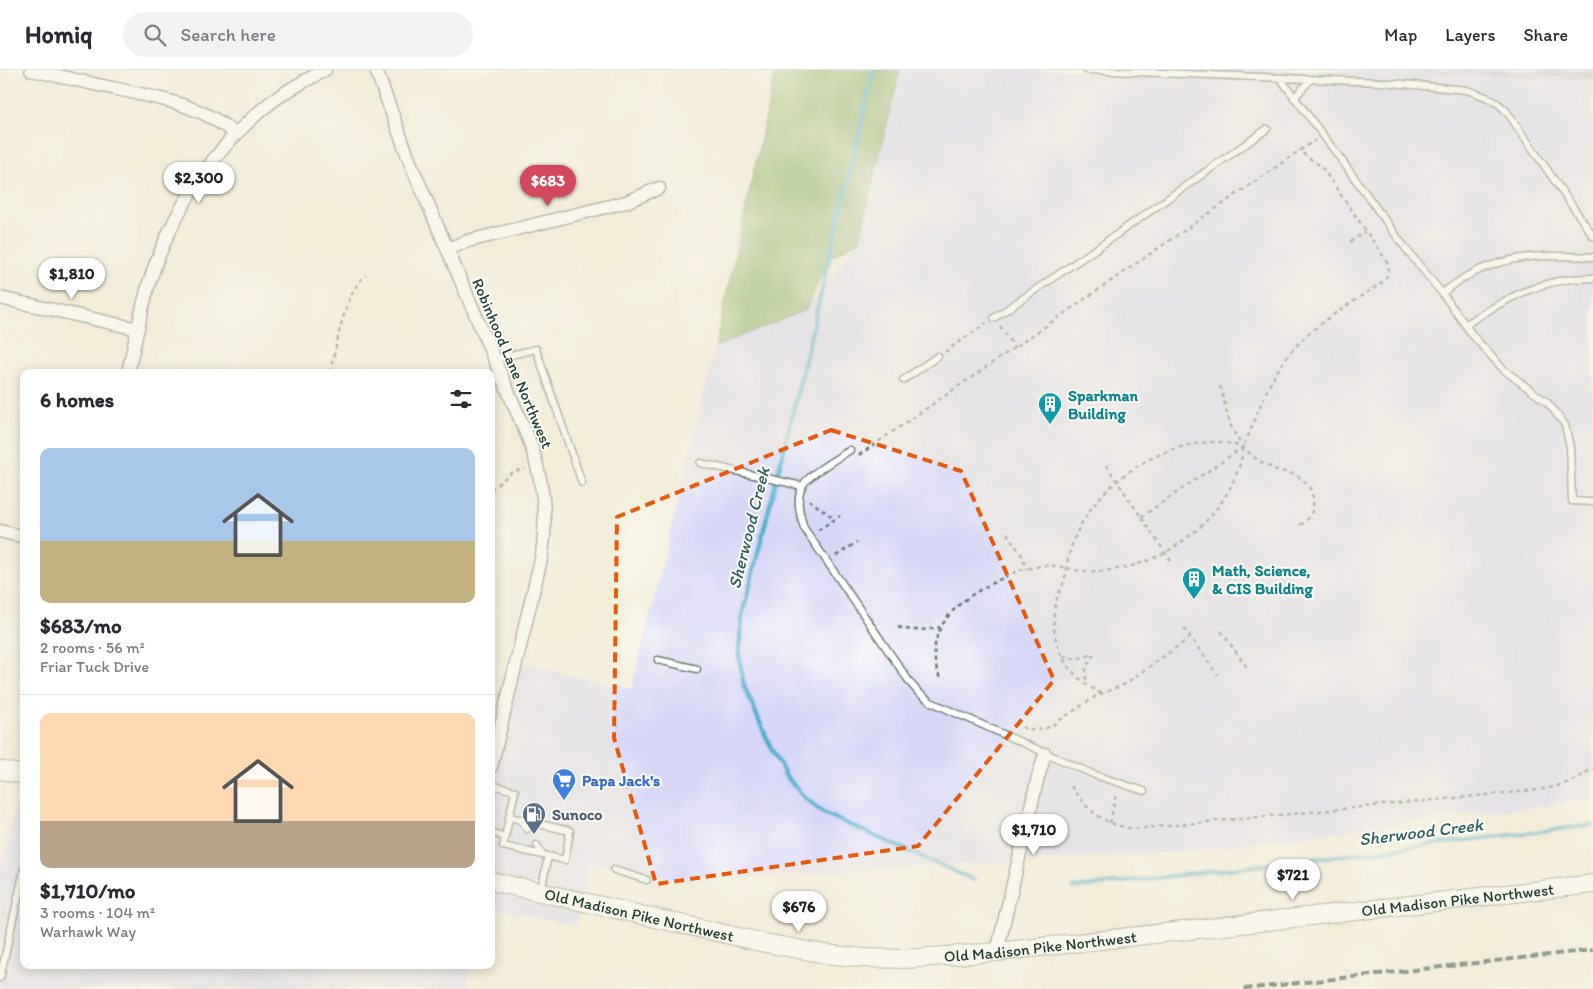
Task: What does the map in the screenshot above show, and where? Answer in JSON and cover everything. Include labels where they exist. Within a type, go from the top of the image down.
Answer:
[{"type":"main road","points":[[0,770],[20,774]]},
{"type":"main road","name":"Old Madison Pike Northwest","points":[[495,882],[765,943],[825,954],[864,958],[906,959],[997,952],[1593,884]]},
{"type":"street","points":[[31,70],[154,97],[185,106],[211,117],[236,135]]},
{"type":"street","points":[[129,369],[146,294],[155,266],[180,210],[207,168],[236,135],[270,103],[325,70]]},
{"type":"street","name":"Robinhood Lane Northwest","points":[[376,70],[410,162],[529,440],[542,482],[545,511],[543,549],[495,750]]},
{"type":"street","points":[[447,249],[468,241],[626,202],[659,188]]},
{"type":"street","points":[[0,298],[138,329]]},
{"type":"street","points":[[0,531],[20,536]]},
{"type":"street","points":[[997,952],[1045,754]]},
{"type":"lane","points":[[1086,70],[1381,82],[1467,90],[1497,102],[1507,112],[1593,236]]},
{"type":"lane","points":[[1280,78],[1323,134],[1406,250],[1442,293],[1474,337],[1504,370],[1548,402],[1565,424],[1570,448],[1572,501],[1593,502]]},
{"type":"lane","points":[[1294,98],[1311,79]]},
{"type":"lane","points":[[994,318],[1267,129]]},
{"type":"lane","points":[[1442,293],[1470,274],[1509,260],[1545,255],[1593,257]]},
{"type":"lane","points":[[1465,325],[1502,301],[1525,290],[1560,280],[1593,278]]},
{"type":"lane","points":[[494,359],[536,349],[582,483]]},
{"type":"lane","points":[[904,380],[938,356]]},
{"type":"lane","points":[[850,450],[808,479],[802,486],[799,494],[800,516],[804,528],[915,689],[931,702],[1045,754],[1095,775],[1144,791]]},
{"type":"lane","points":[[700,463],[802,486]]},
{"type":"lane","points":[[658,660],[697,669]]},
{"type":"lane","points":[[495,786],[515,791],[503,846],[565,860],[570,831],[510,816]]},
{"type":"lane","points":[[521,819],[527,829]]},
{"type":"lane","points":[[495,833],[505,837]]},
{"type":"lane","points":[[537,845],[545,856],[541,892]]},
{"type":"lane","points":[[614,870],[647,880]]},
{"type":"lane","points":[[0,978],[20,888]]},
{"type":"path","points":[[852,460],[1323,134]]},
{"type":"path","points":[[940,678],[934,650],[940,627],[954,608],[979,590],[1006,576],[1026,569],[1054,565],[1080,571],[1109,570],[1140,563],[1165,552],[1191,535],[1211,517],[1220,505],[1237,472],[1241,462],[1243,447],[1266,391],[1296,346],[1309,332],[1381,283],[1387,276],[1388,265],[1386,260],[1321,166],[1300,151]]},
{"type":"path","points":[[1350,242],[1365,232]]},
{"type":"path","points":[[331,369],[348,301],[360,279],[366,275]]},
{"type":"path","points":[[938,356],[994,318],[1014,348]]},
{"type":"path","points":[[1220,386],[1229,423],[1243,447],[1254,457],[1268,465],[1299,477],[1306,482],[1314,502],[1312,511],[1298,527]]},
{"type":"path","points":[[1101,694],[1074,673],[1062,656],[1055,640],[1054,629],[1056,602],[1065,580],[1071,548],[1086,516],[1117,481],[1158,455],[1181,447],[1217,442],[1243,447]]},
{"type":"path","points":[[1141,517],[1243,447]]},
{"type":"path","points":[[495,487],[511,473],[537,463]]},
{"type":"path","points":[[1106,465],[1173,564]]},
{"type":"path","points":[[808,506],[810,498],[835,519]]},
{"type":"path","points":[[818,530],[840,516]]},
{"type":"path","points":[[814,526],[822,537]]},
{"type":"path","points":[[1007,533],[1020,552],[1026,569]]},
{"type":"path","points":[[836,557],[858,542]]},
{"type":"path","points":[[831,550],[840,563]]},
{"type":"path","points":[[898,628],[920,631],[940,627]]},
{"type":"path","points":[[1184,628],[1218,675]]},
{"type":"path","points":[[1221,631],[1248,670]]},
{"type":"path","points":[[1022,728],[1044,729],[1101,694],[1125,684],[1191,637]]},
{"type":"path","points":[[1062,656],[1078,659],[1094,654],[1086,668],[1086,684]]},
{"type":"path","points":[[1071,786],[1091,811],[1110,823],[1134,829],[1538,790],[1566,784],[1578,779],[1593,768]]},
{"type":"path","points":[[1110,823],[1116,795]]},
{"type":"highlighted area","points":[[831,430],[961,471],[1054,680],[918,846],[656,884],[614,738],[617,517]]},
{"type":"shaded area","points":[[900,70],[1361,70],[1593,79],[1593,799],[1179,852],[683,881],[590,862],[575,926],[495,908],[495,717],[508,660],[632,689],[715,347],[806,310],[859,241]]},
{"type":"shaded area","points":[[1361,70],[1593,70],[1593,79]]},
{"type":"shaded area","points":[[17,800],[20,801],[20,969],[470,969],[466,989],[0,989],[0,872]]},
{"type":"green space","points":[[776,70],[900,70],[859,241],[830,257],[806,310],[715,347]]},
{"type":"waterway","name":"Sherwood Creek","points":[[874,70],[785,445],[742,616],[739,655],[744,686],[772,750],[786,776],[804,797],[823,813],[974,880]]},
{"type":"waterway","name":"Sherwood Creek","points":[[1073,888],[1593,825]]},
{"type":"railway","points":[[1244,989],[1593,950]]},
{"type":"place","name":"Sparkman Building","points":[[1050,425]]},
{"type":"place","name":"Math, Science, & CIS Building","points":[[1194,600]]},
{"type":"place","name":"Papa Jack's","points":[[564,801]]},
{"type":"place","name":"Sunoco","points":[[534,835]]}]
